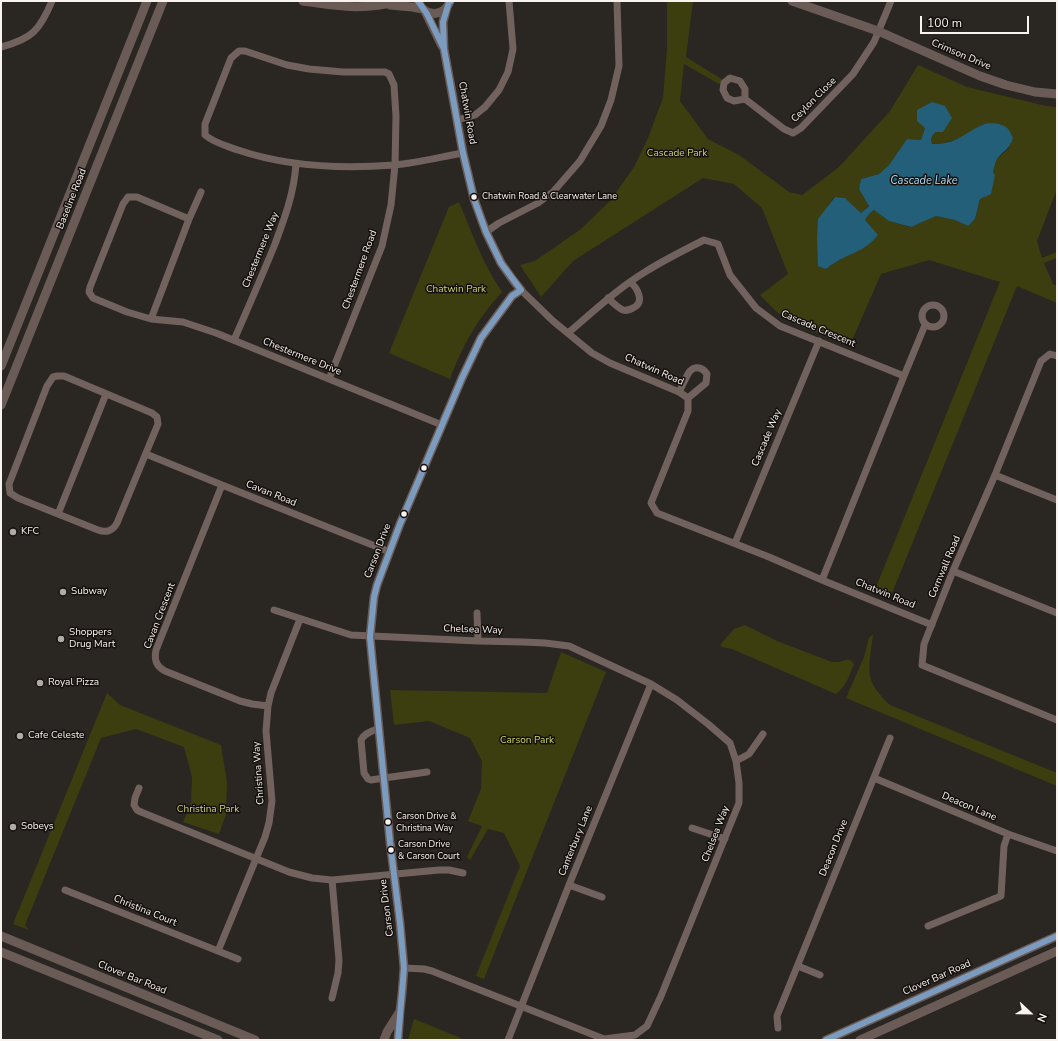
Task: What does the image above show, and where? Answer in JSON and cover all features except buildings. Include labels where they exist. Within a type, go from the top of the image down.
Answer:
[{"type":"main road","name":"Baseline Road","points":[[1,366],[147,1]]},
{"type":"main road","name":"Baseline Road","points":[[1,405],[163,1]]},
{"type":"main road","points":[[154,22],[170,1]]},
{"type":"main road","points":[[303,1],[342,7],[384,5],[412,6],[422,7],[434,14],[439,13],[449,3]]},
{"type":"main road","points":[[384,5],[398,1]]},
{"type":"main road","name":"Crimson Drive","points":[[792,1],[878,31],[980,76],[1006,85],[1034,92],[1057,94]]},
{"type":"main road","name":"Chatwin Road","points":[[449,3],[444,22],[444,49],[463,153],[474,199],[486,232],[502,264],[521,290]]},
{"type":"main road","name":"Chatwin Road","points":[[422,7],[444,49]]},
{"type":"main road","name":"Carson Drive","points":[[398,1040],[404,968],[370,637],[374,597],[377,585],[400,524],[455,394],[481,338],[512,296],[521,290]]},
{"type":"main road","name":"Clover Bar Road","points":[[1,936],[255,1040]]},
{"type":"main road","name":"Clover Bar Road","points":[[826,1040],[1057,936]]},
{"type":"main road","points":[[860,1040],[1057,951]]},
{"type":"main road","points":[[1,952],[218,1040]]},
{"type":"main road","name":"Carson Drive","points":[[384,1040],[387,1032],[400,1011]]},
{"type":"street","points":[[1,47],[22,40],[32,34],[41,24],[52,1]]},
{"type":"street","points":[[457,120],[475,115],[485,107],[499,90],[508,72],[513,49],[509,1]]},
{"type":"street","points":[[486,232],[499,223],[538,203],[553,192],[580,161],[601,126],[611,100],[619,66],[616,1]]},
{"type":"street","points":[[878,31],[891,1]]},
{"type":"street","name":"Ceylon Close","points":[[745,99],[784,129],[793,133],[801,128],[854,74],[874,42],[878,31]]},
{"type":"street","name":"Chestermere Road","points":[[296,164],[253,154],[216,142],[205,135],[205,124],[231,58],[239,51],[245,51],[287,65],[309,69],[344,72],[380,71],[389,74],[394,85],[396,116],[395,165],[391,205],[382,246],[329,378]]},
{"type":"street","points":[[296,164],[342,167],[395,165],[439,159],[463,153]]},
{"type":"street","name":"Chestermere Way","points":[[234,340],[264,270],[287,210],[295,181],[296,164]]},
{"type":"street","points":[[151,320],[189,219],[201,192]]},
{"type":"street","name":"Chestermere Drive","points":[[189,219],[137,197],[128,196],[123,204],[90,287],[89,292],[93,298],[151,320],[183,322],[216,332],[442,425]]},
{"type":"street","name":"Cascade Crescent","points":[[568,334],[608,298],[630,282],[666,260],[704,240],[718,244],[730,275],[756,308],[780,326],[904,376]]},
{"type":"street","points":[[608,298],[622,310],[627,311],[635,307],[640,300],[638,291],[630,282]]},
{"type":"street","name":"Chatwin Road","points":[[521,290],[553,321],[592,353],[610,363],[679,392],[688,398],[688,410],[651,503],[657,513],[735,543],[932,625]]},
{"type":"street","points":[[822,580],[925,325]]},
{"type":"street","name":"Cascade Way","points":[[735,543],[819,341]]},
{"type":"street","name":"Cornwall Road","points":[[1057,356],[1050,354],[1041,361],[924,644],[922,665],[1057,720]]},
{"type":"street","points":[[679,392],[690,371],[695,368],[705,370],[707,374],[706,382],[688,398]]},
{"type":"street","points":[[64,376],[106,394],[152,413],[157,417],[158,424],[117,523],[113,530],[105,532],[18,498],[10,493],[9,484],[47,386],[53,377],[64,376]]},
{"type":"street","points":[[58,514],[106,394]]},
{"type":"street","name":"Cavan Road","points":[[146,454],[222,486],[390,552]]},
{"type":"street","points":[[995,475],[1057,500]]},
{"type":"street","name":"Cavan Crescent","points":[[222,486],[156,650],[155,661],[160,668],[165,671],[240,701],[268,706]]},
{"type":"street","points":[[953,571],[1057,613]]},
{"type":"street","points":[[274,610],[351,635],[370,637]]},
{"type":"street","points":[[478,613],[478,641]]},
{"type":"street","name":"Christina Way","points":[[256,859],[267,830],[271,814],[272,801],[266,731],[268,706],[271,693],[300,619]]},
{"type":"street","name":"Chelsea Way","points":[[370,637],[523,642],[569,646],[651,684],[677,700],[708,724],[730,744],[736,761],[739,783],[738,803],[725,839],[661,996],[647,1026],[635,1035],[604,1039],[432,971],[404,968]]},
{"type":"street","name":"Canterbury Lane","points":[[508,1040],[651,684]]},
{"type":"street","points":[[379,728],[362,737],[361,742],[364,773],[368,779],[371,780],[427,772]]},
{"type":"street","points":[[736,761],[749,754],[763,734]]},
{"type":"street","name":"Deacon Drive","points":[[778,1028],[777,1016],[890,738]]},
{"type":"street","name":"Deacon Lane","points":[[874,778],[1008,834],[1057,851]]},
{"type":"street","points":[[139,788],[134,802],[137,810],[256,859],[300,875],[332,880],[439,870],[449,870],[463,873]]},
{"type":"street","points":[[692,828],[725,839]]},
{"type":"street","points":[[928,926],[1001,896],[1004,846],[1008,834]]},
{"type":"street","points":[[218,951],[256,859]]},
{"type":"street","points":[[332,880],[340,960],[332,998]]},
{"type":"street","points":[[569,885],[602,897]]},
{"type":"street","name":"Christina Court","points":[[65,890],[238,960]]},
{"type":"street","points":[[798,966],[820,975]]},
{"type":"green space","name":"Cascade Park","points":[[667,1],[693,1],[686,57],[723,80],[719,84],[684,64],[680,101],[708,139],[739,155],[789,192],[802,195],[838,168],[890,111],[918,65],[967,87],[1046,106],[1057,107],[1057,189],[1037,241],[1042,258],[1057,252],[1057,258],[1044,263],[1053,284],[1057,286],[1057,303],[1017,286],[890,598],[874,592],[1000,282],[929,260],[881,274],[850,345],[797,325],[777,312],[760,295],[788,274],[762,208],[734,184],[703,178],[573,261],[541,297],[520,265],[535,261],[581,229],[610,201],[634,167],[648,138],[663,98],[667,49]],"holes":[[[983,124],[1009,148],[998,158],[994,165],[993,172],[980,199],[975,219],[968,226],[955,220],[936,216],[910,227],[889,221],[875,210],[869,214],[865,220],[877,235],[826,269],[828,206],[834,197],[845,198],[861,213],[869,205],[859,189],[861,179],[879,174],[889,165],[907,139],[921,140],[925,128],[936,132],[933,134],[931,140],[932,144],[939,144],[952,141],[971,132]]]},
{"type":"green space","name":"Chatwin Park","points":[[459,202],[483,259],[502,292],[478,322],[465,344],[450,379],[389,353],[449,207]]},
{"type":"green space","points":[[745,625],[777,641],[832,662],[850,660],[854,664],[851,672],[847,680],[836,694],[720,645],[734,629]]},
{"type":"green space","points":[[873,634],[870,676],[875,688],[890,705],[1057,773],[1057,786],[846,698],[864,657],[869,638]]},
{"type":"green space","name":"Carson Park","points":[[561,652],[606,672],[484,979],[476,976],[520,866],[504,833],[488,829],[470,860],[467,857],[482,826],[468,821],[481,789],[482,761],[470,738],[429,721],[394,725],[390,690],[547,693]]},
{"type":"green space","name":"Christina Park","points":[[107,693],[120,705],[221,745],[227,782],[226,814],[219,834],[183,822],[191,804],[192,777],[184,747],[136,729],[101,738],[25,925],[29,930],[13,924]]},
{"type":"green space","points":[[414,1019],[461,1038],[460,1040],[408,1040]]},
{"type":"water","name":"Cascade Lake","points":[[932,102],[945,106],[952,118],[943,132],[936,132],[933,134],[931,139],[932,144],[945,143],[954,140],[987,123],[998,124],[1006,127],[1013,138],[1008,148],[996,161],[993,172],[995,175],[991,194],[980,199],[975,219],[968,226],[955,220],[936,216],[911,227],[889,221],[874,210],[865,220],[878,235],[870,244],[841,259],[826,269],[818,266],[818,219],[835,197],[845,198],[861,213],[869,206],[859,189],[861,179],[879,174],[889,165],[907,139],[921,140],[925,128],[917,121],[917,110]]},
{"type":"transit line","points":[[418,1],[427,14],[444,49]]},
{"type":"transit line","points":[[398,1040],[404,968],[370,637],[374,597],[377,585],[400,524],[462,378],[481,338],[512,296],[521,290],[501,263],[486,232],[474,199],[463,153],[444,49],[443,22],[449,2],[451,1]]},
{"type":"transit line","points":[[826,1040],[1057,936]]},
{"type":"place","name":"Chatwin Road & Clearwater Lane","points":[[474,197]]},
{"type":"place","name":"KFC","points":[[13,532]]},
{"type":"place","name":"Subway","points":[[63,592]]},
{"type":"place","name":"Shoppers Drug Mart","points":[[61,639]]},
{"type":"place","name":"Royal Pizza","points":[[40,683]]},
{"type":"place","name":"Cafe Celeste","points":[[20,736]]},
{"type":"place","name":"Carson Drive & Christina Way","points":[[388,822]]},
{"type":"place","name":"Sobeys","points":[[13,827]]},
{"type":"place","name":"Carson Drive & Carson Court","points":[[391,850]]}]
